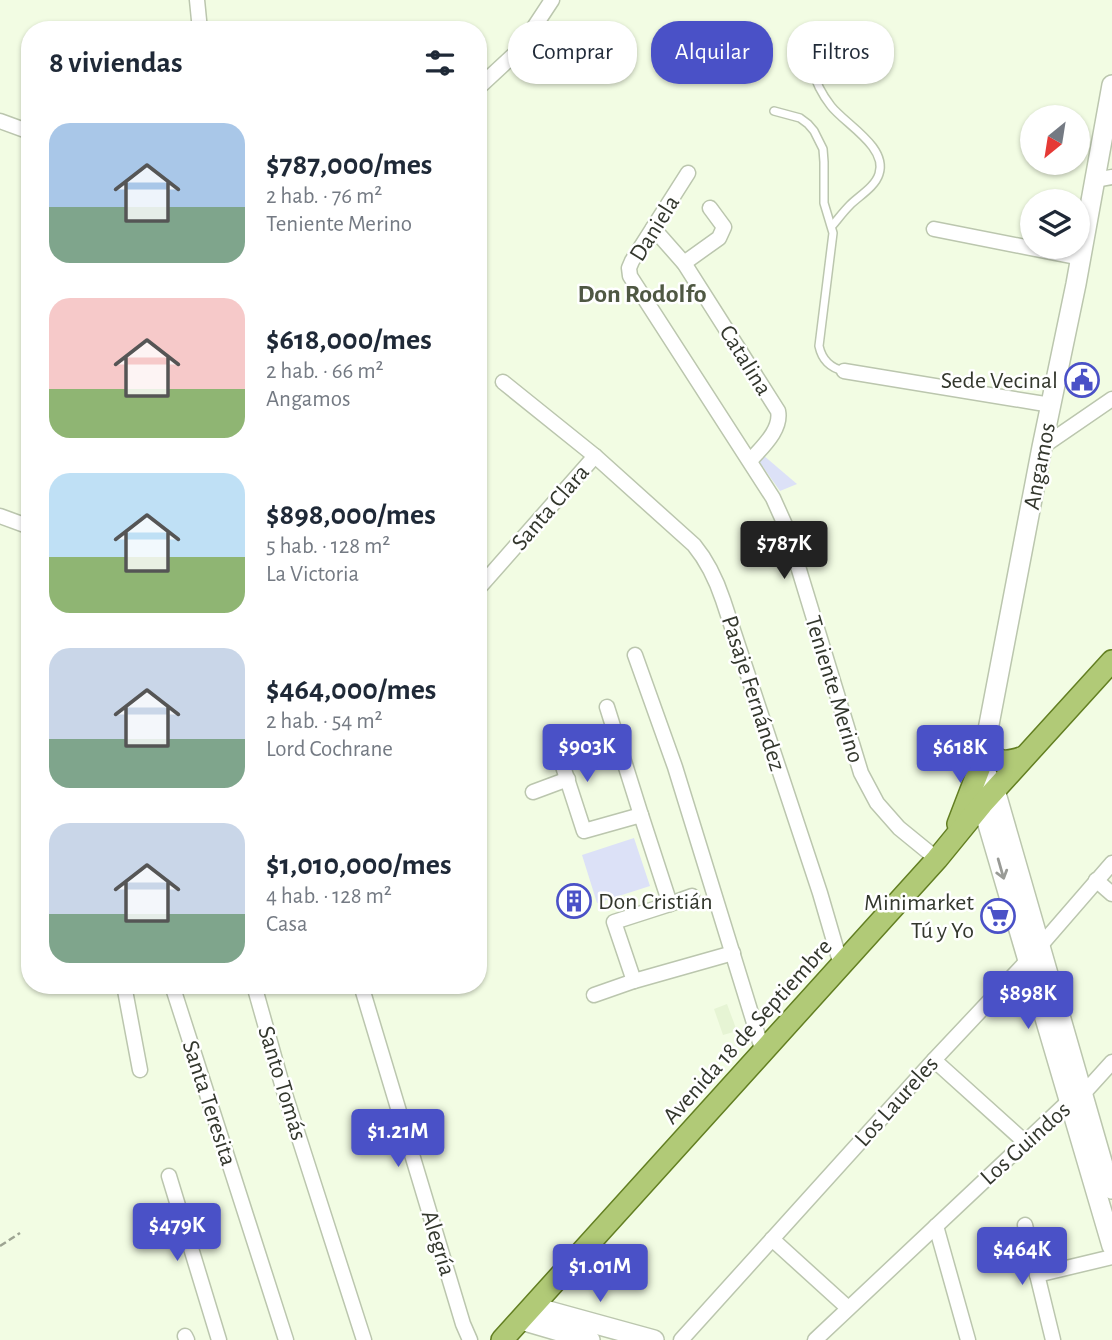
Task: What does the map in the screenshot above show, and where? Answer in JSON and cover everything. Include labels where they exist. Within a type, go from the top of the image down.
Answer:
[{"type":"main road","name":"Avenida 18 de Septiembre","points":[[502,1340],[937,859],[988,797],[1112,661]]},
{"type":"main road","points":[[986,743],[992,755],[999,760],[1008,762],[1024,757]]},
{"type":"main road","points":[[952,840],[981,764]]},
{"type":"street","points":[[197,0],[199,21]]},
{"type":"street","points":[[487,80],[519,50],[552,0]]},
{"type":"street","name":"Angamos","points":[[1090,227],[1104,178],[1111,95]]},
{"type":"street","points":[[0,121],[21,129]]},
{"type":"street","name":"Daniela","points":[[634,284],[629,268],[688,173]]},
{"type":"street","points":[[684,263],[722,234],[724,227],[710,208]]},
{"type":"street","name":"Catalina","points":[[653,228],[684,263],[778,411],[778,424],[750,461]]},
{"type":"street","points":[[934,229],[1020,246]]},
{"type":"street","name":"Angamos","points":[[981,764],[1081,259]]},
{"type":"street","name":"Teniente Merino","points":[[634,284],[750,461],[786,527],[860,773],[877,803],[899,828],[937,859]]},
{"type":"street","points":[[844,372],[1051,405]]},
{"type":"street","name":"Pasaje Fernández","points":[[503,382],[595,456],[704,557],[713,573],[821,893],[841,965]]},
{"type":"street","points":[[1042,447],[1112,399]]},
{"type":"street","name":"Santa Clara","points":[[487,579],[595,456]]},
{"type":"street","points":[[0,516],[21,524]]},
{"type":"street","points":[[635,655],[675,766],[763,1052]]},
{"type":"street","points":[[607,707],[670,904]]},
{"type":"street","points":[[557,748],[583,831],[641,815]]},
{"type":"street","points":[[981,764],[990,778],[988,797],[1076,1097],[1112,1246]]},
{"type":"street","points":[[533,792],[568,779]]},
{"type":"street","name":"Los Laureles","points":[[681,1340],[1112,863]]},
{"type":"street","points":[[1096,880],[1112,894]]},
{"type":"street","points":[[634,981],[614,922],[692,897]]},
{"type":"street","points":[[594,995],[733,953]]},
{"type":"street","points":[[126,994],[141,1070]]},
{"type":"street","name":"Santa Teresita","points":[[175,994],[286,1340]]},
{"type":"street","name":"Santo Tomás","points":[[256,994],[282,1088],[364,1340]]},
{"type":"street","name":"Alegría","points":[[364,994],[470,1340]]},
{"type":"street","points":[[933,1060],[1024,1142]]},
{"type":"street","name":"Los Guindos","points":[[815,1340],[1112,1062]]},
{"type":"street","points":[[1076,1097],[1112,1189]]},
{"type":"street","points":[[169,1176],[219,1340]]},
{"type":"street","points":[[1026,1225],[1053,1340]]},
{"type":"street","points":[[936,1226],[968,1340]]},
{"type":"street","points":[[772,1238],[849,1308]]},
{"type":"street","points":[[1037,1275],[1112,1257]]},
{"type":"street","points":[[527,1313],[590,1340]]},
{"type":"street","points":[[527,1313],[654,1340]]},
{"type":"lane","points":[[817,84],[839,116],[870,142],[880,167],[877,178],[832,226]]},
{"type":"lane","points":[[774,111],[800,118],[814,131],[824,155],[824,203],[833,233],[819,345],[825,361],[844,372]]},
{"type":"path","points":[[0,1246],[20,1234]]},
{"type":"shaded area","points":[[763,455],[797,484],[780,491],[758,460]]},
{"type":"shaded area","points":[[634,838],[650,886],[597,903],[582,855]]},
{"type":"shaded area","points":[[727,1004],[737,1031],[723,1035],[714,1009]]},
{"type":"place","name":"Sede Vecinal","points":[[1082,380]]},
{"type":"place","name":"Don Cristián","points":[[574,901]]},
{"type":"place","name":"Minimarket Tú y Yo","points":[[998,916]]},
{"type":"district","name":"Don Rodolfo","points":[[642,293]]}]
